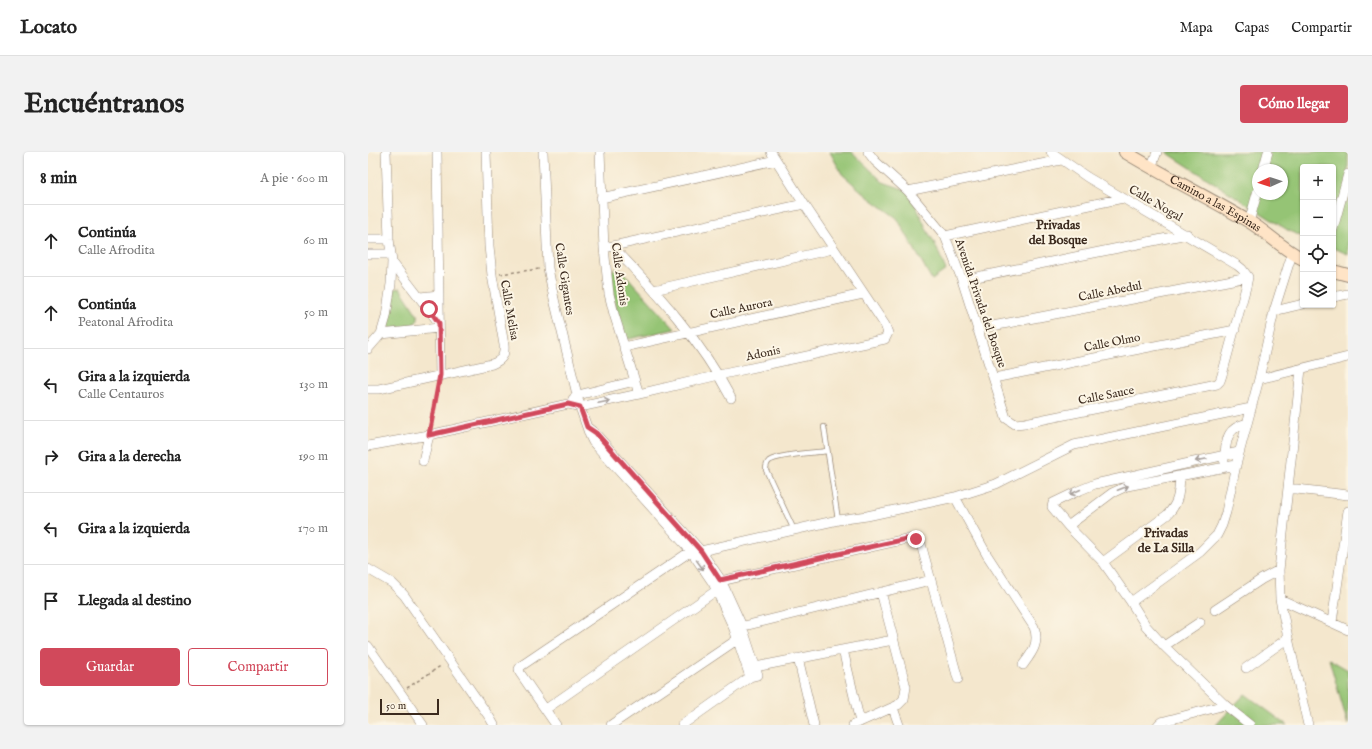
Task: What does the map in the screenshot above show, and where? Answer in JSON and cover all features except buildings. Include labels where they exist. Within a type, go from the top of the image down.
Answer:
[{"type":"street","points":[[368,349],[381,334],[389,299],[391,258],[386,152]]},
{"type":"street","points":[[437,152],[440,375]]},
{"type":"street","name":"Calle Melisa","points":[[368,389],[380,389],[492,364],[504,356],[504,345],[492,275],[489,246],[486,152]]},
{"type":"street","name":"Calle Gigantes","points":[[543,152],[548,268],[580,407],[593,442],[691,551],[717,584]]},
{"type":"street","name":"Calle Adonis","points":[[600,152],[601,198],[608,248],[608,294],[640,394]]},
{"type":"street","name":"Avenida Privada del Bosque","points":[[868,152],[908,191],[945,236],[962,280],[1006,418]]},
{"type":"street","name":"Calle Nogal","points":[[1051,152],[1061,160],[1123,198],[1187,234],[1242,268],[1248,277]]},
{"type":"street","name":"Camino a las Espinas","points":[[1124,152],[1250,222],[1297,256]]},
{"type":"street","points":[[1151,168],[1157,152]]},
{"type":"street","points":[[1265,164],[1268,152]]},
{"type":"street","points":[[601,198],[774,156],[863,294]]},
{"type":"street","points":[[908,191],[1061,160]]},
{"type":"street","points":[[1336,218],[1348,174]]},
{"type":"street","points":[[945,236],[1123,198]]},
{"type":"street","points":[[1250,222],[1256,200]]},
{"type":"street","points":[[608,248],[804,204]]},
{"type":"street","points":[[962,280],[1187,234]]},
{"type":"street","points":[[368,239],[389,239]]},
{"type":"street","points":[[608,248],[654,290],[689,332],[719,375],[731,398]]},
{"type":"street","points":[[654,290],[833,249]]},
{"type":"street","points":[[368,254],[391,258],[439,325]]},
{"type":"street","points":[[1131,602],[1200,552],[1217,535],[1226,512],[1239,452],[1259,378],[1274,311],[1297,256]]},
{"type":"street","points":[[1336,272],[1348,275]]},
{"type":"street","points":[[1235,330],[1248,277]]},
{"type":"street","name":"Calle Abedul","points":[[977,329],[1248,277]]},
{"type":"street","name":"Calle Aurora","points":[[624,347],[863,294]]},
{"type":"street","name":"Adonis","points":[[580,407],[885,339],[888,333],[885,325],[863,294]]},
{"type":"street","points":[[1336,296],[1348,294]]},
{"type":"street","points":[[420,297],[439,295]]},
{"type":"street","points":[[1274,311],[1300,305]]},
{"type":"street","points":[[381,334],[439,325]]},
{"type":"street","name":"Calle Olmo","points":[[994,378],[1235,330]]},
{"type":"street","name":"Calle Sauce","points":[[1006,418],[1015,424],[1025,423],[1212,386],[1219,382],[1221,378],[1235,330]]},
{"type":"street","points":[[1259,378],[1348,357]]},
{"type":"street","points":[[1301,369],[1279,570],[1280,599],[1308,725]]},
{"type":"street","points":[[568,404],[578,395],[635,381]]},
{"type":"street","points":[[368,446],[429,435],[568,404],[580,407]]},
{"type":"street","points":[[556,725],[520,673],[519,669],[521,666],[691,551],[701,551],[838,520],[868,516],[955,497],[996,484],[1074,445],[1251,408]]},
{"type":"street","points":[[1223,468],[1227,440],[1231,430],[1247,423]]},
{"type":"street","points":[[587,427],[596,433],[701,551],[738,627],[750,671]]},
{"type":"street","points":[[423,461],[429,435]]},
{"type":"street","points":[[1239,452],[1095,484],[1078,490],[1053,503],[1052,507],[1053,510],[1103,562],[1146,626],[1164,646],[1225,705],[1250,725]]},
{"type":"street","points":[[1068,526],[1118,490],[1137,484],[1236,465]]},
{"type":"street","points":[[1103,562],[1173,510],[1178,499],[1180,476]]},
{"type":"street","points":[[1288,488],[1348,495]]},
{"type":"street","points":[[955,497],[987,555],[1034,627],[1036,632],[1036,647],[1023,666]]},
{"type":"street","points":[[1332,622],[1348,511]]},
{"type":"street","points":[[546,709],[717,584],[906,539],[916,539],[921,544],[958,679]]},
{"type":"street","points":[[368,569],[392,583],[404,595],[494,725]]},
{"type":"street","points":[[1215,610],[1279,570]]},
{"type":"street","points":[[738,627],[931,580]]},
{"type":"street","points":[[843,650],[857,724],[893,708],[904,699],[906,688],[881,592]]},
{"type":"street","points":[[1280,599],[1348,630]]},
{"type":"street","points":[[1164,646],[1200,622]]},
{"type":"street","points":[[738,627],[738,639],[750,671]]},
{"type":"street","points":[[1246,668],[1288,638]]},
{"type":"street","points":[[611,725],[738,639]]},
{"type":"street","points":[[682,725],[750,671],[798,658],[893,640]]},
{"type":"street","points":[[368,646],[423,725]]},
{"type":"street","points":[[798,658],[814,725]]},
{"type":"street","points":[[1158,725],[1161,722],[1225,705]]},
{"type":"street","points":[[893,708],[899,725]]},
{"type":"lane","points":[[824,427],[838,520]]},
{"type":"lane","points":[[794,530],[766,470],[766,466],[768,462],[777,457],[827,451]]},
{"type":"path","points":[[492,275],[548,268]]},
{"type":"path","points":[[429,435],[440,375]]},
{"type":"path","points":[[400,693],[450,660]]},
{"type":"green space","points":[[830,152],[852,152],[883,182],[909,191],[946,270],[932,280],[897,218],[868,197],[842,174]]},
{"type":"green space","points":[[1166,152],[1348,152],[1348,254],[1336,249],[1336,164],[1300,164],[1300,236],[1289,231]]},
{"type":"green space","points":[[615,269],[619,269],[623,272],[675,329],[624,340],[609,278],[609,273]]},
{"type":"green space","points":[[400,288],[418,316],[418,320],[404,327],[396,329],[389,328],[387,324],[394,289]]},
{"type":"green space","points":[[1329,659],[1348,670],[1348,725]]},
{"type":"green space","points":[[1245,694],[1287,725],[1216,725]]},
{"type":"district","name":"Privadas del Bosque","points":[[1058,232]]},
{"type":"district","name":"Privadas de La Silla","points":[[1166,540]]},
{"type":"route","points":[[429,309],[439,323],[440,375],[429,435],[568,404],[580,407],[587,427],[596,433],[701,551],[720,580],[906,539],[916,539]]}]
